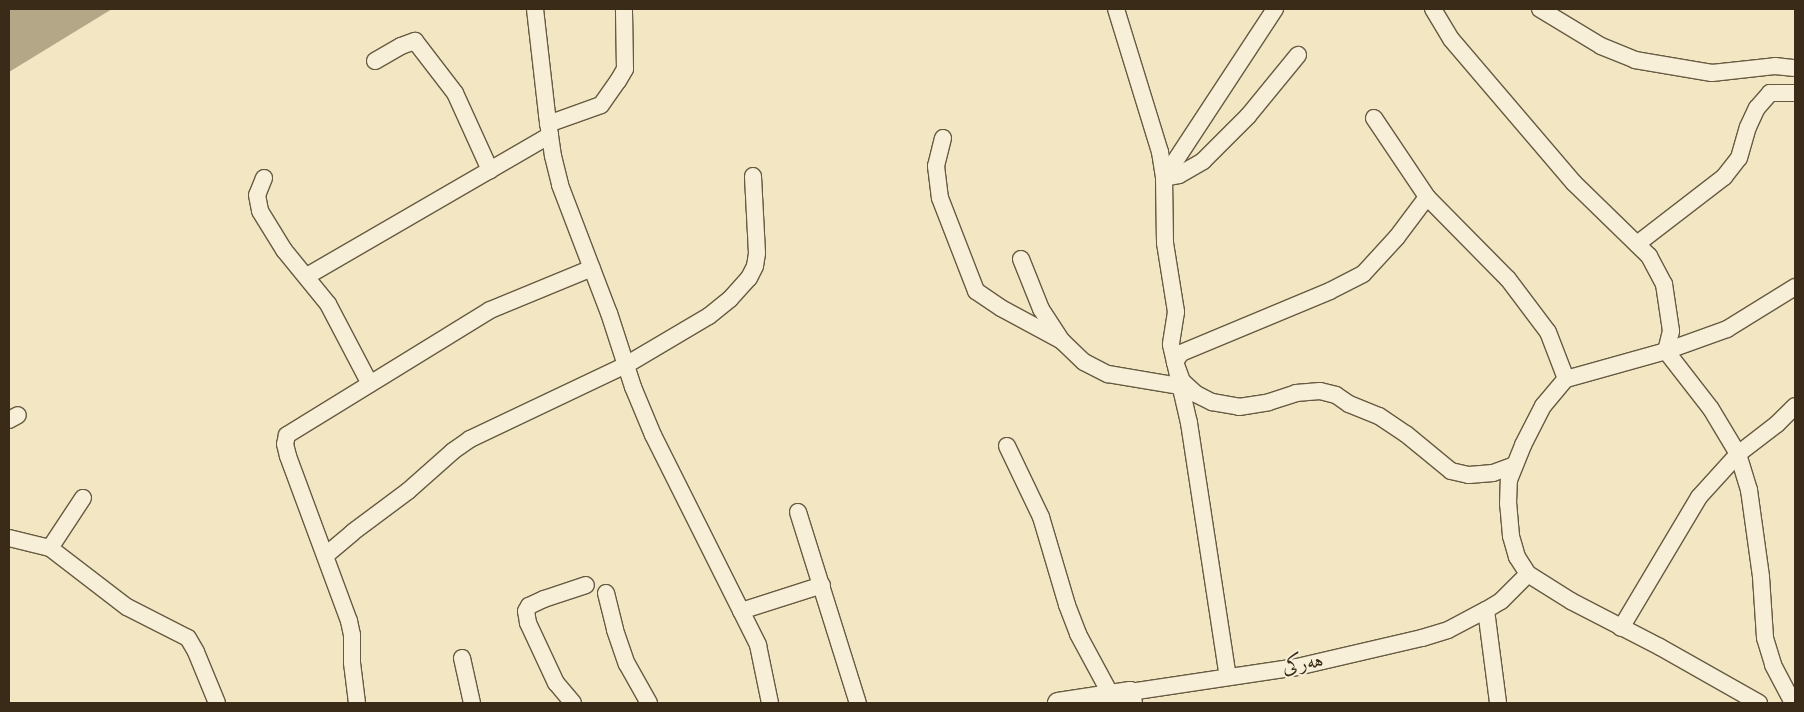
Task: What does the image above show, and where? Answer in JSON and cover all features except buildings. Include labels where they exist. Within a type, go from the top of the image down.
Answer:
[{"type":"street","points":[[535,9],[549,130],[560,185],[592,268],[626,366],[653,434],[758,645],[770,703]]},
{"type":"street","points":[[307,276],[490,170],[549,130],[601,105],[625,69],[624,9]]},
{"type":"street","points":[[1116,9],[1160,152],[1164,178],[1165,243],[1176,312],[1171,344],[1189,423],[1228,677]]},
{"type":"street","points":[[1164,178],[1275,9]]},
{"type":"street","points":[[1433,9],[1451,39],[1574,183],[1649,256],[1664,284],[1672,332],[1666,351]]},
{"type":"street","points":[[1540,9],[1601,46],[1635,60],[1712,73],[1775,66],[1795,68]]},
{"type":"street","points":[[375,61],[401,46],[415,41],[454,93],[490,170]]},
{"type":"street","points":[[1164,178],[1179,175],[1203,161],[1248,116],[1298,55]]},
{"type":"street","points":[[1637,244],[1724,177],[1739,158],[1748,127],[1757,108],[1770,94],[1795,92]]},
{"type":"street","points":[[1374,118],[1427,197],[1508,279],[1548,332],[1566,379]]},
{"type":"street","points":[[943,138],[936,166],[940,198],[976,291],[1001,308],[1062,341]]},
{"type":"street","points":[[326,555],[353,532],[408,491],[453,450],[470,440],[626,366],[710,316],[730,299],[749,278],[755,266],[757,253],[753,176]]},
{"type":"street","points":[[264,178],[257,195],[260,211],[284,250],[328,304],[370,384]]},
{"type":"street","points":[[1175,362],[1181,353],[1330,291],[1363,274],[1397,238],[1427,197]]},
{"type":"street","points":[[1022,259],[1041,309],[1062,341],[1084,362],[1108,374],[1180,386]]},
{"type":"street","points":[[357,703],[352,663],[352,635],[326,555],[288,456],[285,444],[287,435],[490,310],[592,268]]},
{"type":"street","points":[[1759,703],[1571,601],[1528,574],[1517,557],[1511,536],[1508,504],[1509,480],[1543,406],[1566,379],[1666,351],[1727,329],[1795,287]]},
{"type":"street","points":[[1666,351],[1711,409],[1738,454],[1749,490],[1756,529],[1765,638],[1773,665],[1792,696]]},
{"type":"street","points":[[1175,362],[1182,382],[1196,394],[1212,402],[1239,407],[1269,402],[1296,393],[1320,391],[1336,395],[1349,404],[1379,416],[1406,434],[1451,471],[1469,475],[1493,473],[1515,465]]},
{"type":"street","points":[[1621,628],[1699,497],[1738,454],[1778,424],[1795,406]]},
{"type":"street","points":[[1007,446],[1041,517],[1075,626],[1125,697]]},
{"type":"street","points":[[50,548],[83,498]]},
{"type":"street","points":[[798,512],[858,703]]},
{"type":"street","points":[[9,538],[50,548],[127,607],[188,638],[218,703]]},
{"type":"street","name":"هەرکی","points":[[1058,703],[1125,697],[1228,677],[1297,667],[1388,648],[1448,630],[1486,610],[1501,601],[1528,574]]},
{"type":"street","points":[[574,703],[556,683],[528,623],[526,611],[529,606],[544,599],[586,585]]},
{"type":"street","points":[[741,611],[822,585]]},
{"type":"street","points":[[606,593],[615,630],[627,664],[648,703]]},
{"type":"street","points":[[1486,610],[1498,703]]},
{"type":"street","points":[[462,658],[472,703]]},
{"type":"shaded area","points":[[9,9],[112,9],[9,72]]}]
